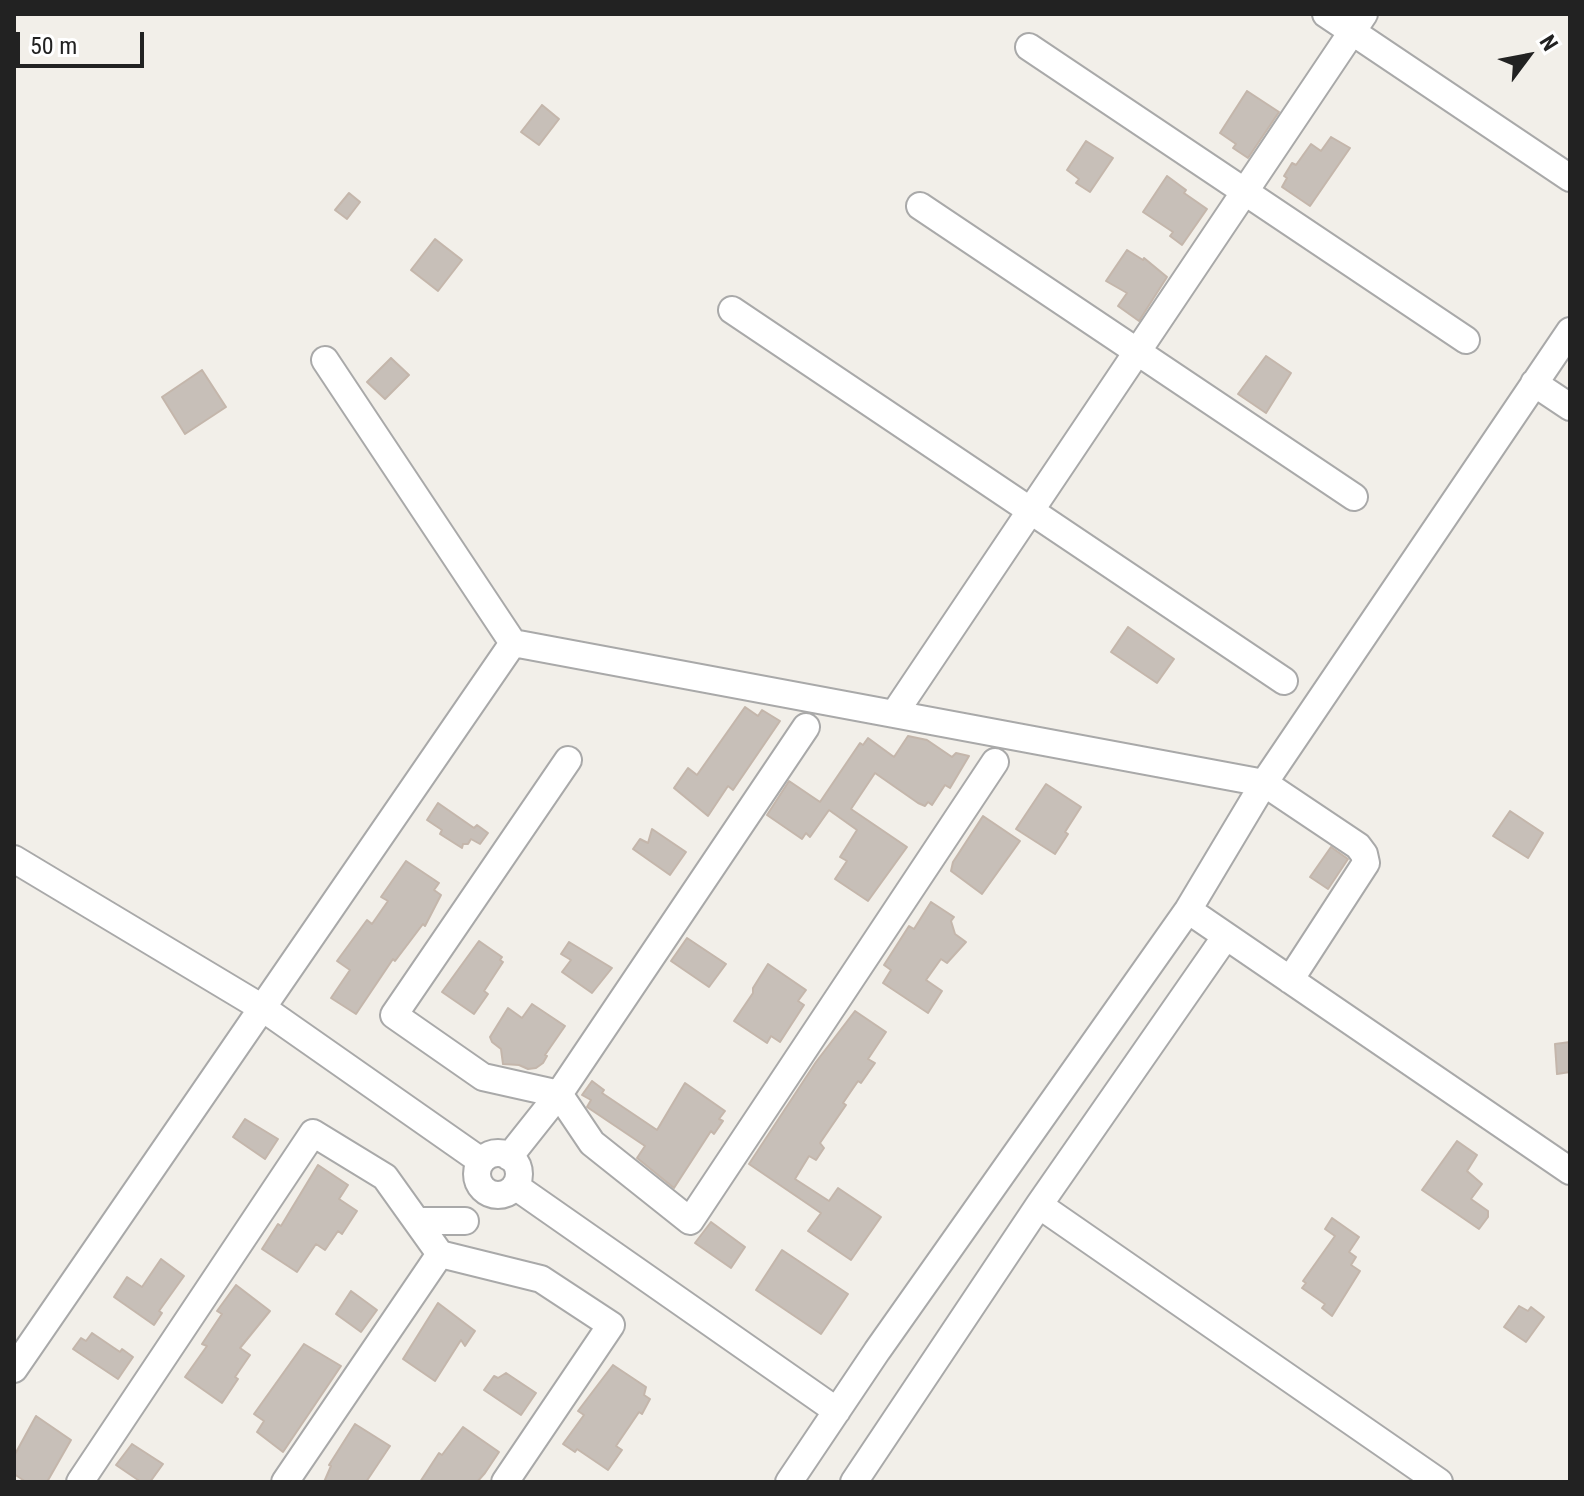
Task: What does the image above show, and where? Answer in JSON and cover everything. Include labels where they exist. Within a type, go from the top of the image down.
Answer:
[{"type":"street","points":[[1326,14],[1358,23],[1570,178]]},
{"type":"street","points":[[894,714],[1358,23]]},
{"type":"street","points":[[1029,47],[1466,340]]},
{"type":"street","points":[[920,206],[1354,497]]},
{"type":"street","points":[[732,310],[1284,681]]},
{"type":"street","points":[[789,1482],[1188,910],[1264,783],[1570,331]]},
{"type":"street","points":[[325,360],[513,643],[1264,783],[1358,846],[1366,863],[1290,980]]},
{"type":"street","points":[[1534,383],[1570,407]]},
{"type":"street","points":[[14,1369],[513,643]]},
{"type":"street","points":[[509,1157],[559,1094],[806,727]]},
{"type":"street","points":[[568,760],[394,1015],[483,1077],[559,1094],[592,1143],[690,1221],[995,762]]},
{"type":"street","points":[[14,859],[264,1009],[481,1161]]},
{"type":"street","points":[[1188,910],[1570,1171]]},
{"type":"street","points":[[855,1482],[1039,1205],[1226,936]]},
{"type":"street","points":[[80,1482],[313,1133],[385,1177],[440,1254],[541,1279],[611,1325],[505,1482]]},
{"type":"street","points":[[499,1153],[509,1157],[517,1165],[519,1175],[515,1186],[507,1193],[496,1195],[486,1192],[478,1183],[476,1172],[481,1161],[499,1153]]},
{"type":"street","points":[[515,1186],[837,1411]]},
{"type":"street","points":[[465,1221],[486,1192]]},
{"type":"street","points":[[1039,1205],[1439,1482]]},
{"type":"street","points":[[417,1221],[465,1221]]},
{"type":"street","points":[[465,1221],[477,1263]]},
{"type":"street","points":[[285,1482],[440,1254]]},
{"type":"building","points":[[1247,91],[1279,112],[1248,158],[1233,148],[1236,144],[1220,133]]},
{"type":"building","points":[[542,105],[559,119],[539,145],[521,132]]},
{"type":"building","points":[[1331,137],[1350,148],[1310,206],[1282,187],[1287,178],[1284,176],[1311,144],[1321,151]]},
{"type":"building","points":[[1086,141],[1113,158],[1090,192],[1076,183],[1079,179],[1067,170]]},
{"type":"building","points":[[1167,176],[1207,209],[1182,245],[1170,236],[1173,232],[1143,212]]},
{"type":"building","points":[[349,193],[360,202],[347,219],[335,210]]},
{"type":"building","points":[[435,239],[462,260],[438,291],[411,270]]},
{"type":"building","points":[[1127,250],[1144,258],[1167,277],[1139,321],[1118,306],[1127,293],[1106,281]]},
{"type":"building","points":[[1266,356],[1291,373],[1266,413],[1238,394]]},
{"type":"building","points":[[391,358],[409,375],[385,399],[367,382]]},
{"type":"building","points":[[202,370],[226,407],[185,434],[162,397]]},
{"type":"building","points":[[1128,627],[1174,659],[1157,683],[1111,652]]},
{"type":"building","points":[[745,707],[758,716],[762,710],[780,721],[733,790],[728,786],[708,816],[674,788],[688,768],[697,775]]},
{"type":"building","points":[[908,736],[927,740],[952,757],[956,753],[969,756],[950,788],[945,785],[932,805],[928,802],[925,806],[918,803],[875,773],[851,809],[907,847],[868,901],[835,879],[847,861],[840,857],[857,830],[829,810],[810,837],[806,833],[802,839],[767,815],[789,781],[820,802],[860,743],[863,745],[868,738],[894,757]]},
{"type":"building","points":[[1046,784],[1081,807],[1055,854],[1016,829]]},
{"type":"building","points":[[438,803],[474,828],[477,825],[488,833],[480,844],[471,839],[462,848],[440,834],[442,830],[427,820]]},
{"type":"building","points":[[1510,811],[1543,833],[1528,858],[1493,836]]},
{"type":"building","points":[[983,816],[1020,841],[982,894],[951,871],[953,862]]},
{"type":"building","points":[[652,829],[686,852],[670,875],[633,849],[640,839],[648,843]]},
{"type":"building","points":[[1331,847],[1348,859],[1328,889],[1310,877]]},
{"type":"building","points":[[406,861],[439,883],[434,890],[441,895],[425,926],[423,924],[395,961],[393,959],[356,1014],[331,998],[350,970],[337,961],[367,920],[372,924],[388,901],[381,897]]},
{"type":"building","points":[[931,902],[954,917],[951,921],[955,934],[966,942],[947,963],[941,959],[926,980],[942,991],[928,1013],[883,983],[891,970],[884,965],[909,926],[914,929]]},
{"type":"building","points":[[687,938],[726,964],[709,987],[671,961]]},
{"type":"building","points":[[479,941],[502,957],[500,960],[503,962],[484,991],[488,994],[474,1014],[442,992]]},
{"type":"building","points":[[569,942],[612,968],[592,993],[562,972],[571,960],[561,954]]},
{"type":"building","points":[[768,964],[806,990],[798,1001],[804,1005],[780,1042],[771,1036],[767,1043],[734,1021]]},
{"type":"building","points":[[532,1004],[565,1026],[543,1063],[536,1068],[503,1064],[501,1049],[490,1037],[508,1008],[522,1018]]},
{"type":"building","points":[[855,1011],[886,1032],[868,1059],[875,1063],[843,1103],[846,1105],[820,1143],[824,1148],[816,1160],[809,1156],[795,1179],[829,1201],[838,1188],[881,1217],[851,1260],[808,1231],[821,1213],[749,1164],[816,1062]]},
{"type":"building","points":[[1570,1042],[1570,1072],[1557,1074],[1555,1044]]},
{"type":"building","points":[[592,1081],[604,1090],[602,1093],[657,1130],[685,1083],[725,1111],[719,1119],[723,1121],[714,1134],[711,1131],[674,1188],[637,1158],[645,1146],[587,1107],[591,1100],[582,1095]]},
{"type":"building","points":[[245,1119],[278,1139],[265,1159],[233,1137]]},
{"type":"building","points":[[1457,1141],[1477,1155],[1467,1171],[1482,1184],[1471,1199],[1488,1211],[1488,1217],[1479,1229],[1422,1190]]},
{"type":"building","points":[[318,1165],[348,1185],[339,1199],[357,1211],[342,1234],[338,1231],[325,1250],[316,1244],[297,1272],[262,1249],[278,1224],[281,1226]]},
{"type":"building","points":[[1332,1218],[1359,1237],[1349,1252],[1356,1257],[1351,1265],[1360,1271],[1332,1316],[1322,1308],[1325,1304],[1302,1288],[1306,1283],[1303,1281],[1335,1236],[1325,1229]]},
{"type":"building","points":[[711,1222],[745,1247],[731,1268],[695,1243]]},
{"type":"building","points":[[782,1250],[848,1294],[821,1334],[756,1290]]},
{"type":"building","points":[[161,1259],[184,1276],[159,1311],[162,1313],[154,1325],[114,1297],[127,1277],[142,1287]]},
{"type":"building","points":[[236,1285],[270,1311],[240,1348],[250,1355],[222,1403],[185,1377],[207,1346],[202,1344],[222,1314],[217,1311]]},
{"type":"building","points":[[351,1291],[377,1310],[361,1332],[336,1314]]},
{"type":"building","points":[[438,1303],[475,1331],[465,1346],[461,1340],[435,1381],[403,1359]]},
{"type":"building","points":[[1519,1306],[1528,1311],[1531,1307],[1544,1317],[1526,1342],[1504,1327]]},
{"type":"building","points":[[92,1333],[133,1357],[118,1379],[73,1349],[81,1338],[86,1341]]},
{"type":"building","points":[[304,1344],[341,1366],[283,1452],[257,1432],[264,1421],[254,1414]]},
{"type":"building","points":[[613,1365],[646,1387],[644,1395],[650,1399],[616,1446],[622,1450],[608,1470],[577,1449],[575,1452],[563,1444],[584,1415],[578,1411]]},
{"type":"building","points":[[506,1373],[536,1393],[521,1415],[484,1390],[494,1376],[498,1378]]},
{"type":"building","points":[[36,1416],[71,1440],[47,1482],[26,1482],[14,1474],[14,1456]]},
{"type":"building","points":[[355,1424],[390,1446],[366,1482],[324,1482],[329,1465]]},
{"type":"building","points":[[463,1427],[499,1452],[485,1473],[477,1482],[420,1482],[439,1453],[442,1455]]},
{"type":"building","points":[[132,1444],[163,1464],[150,1482],[141,1482],[116,1465]]}]
